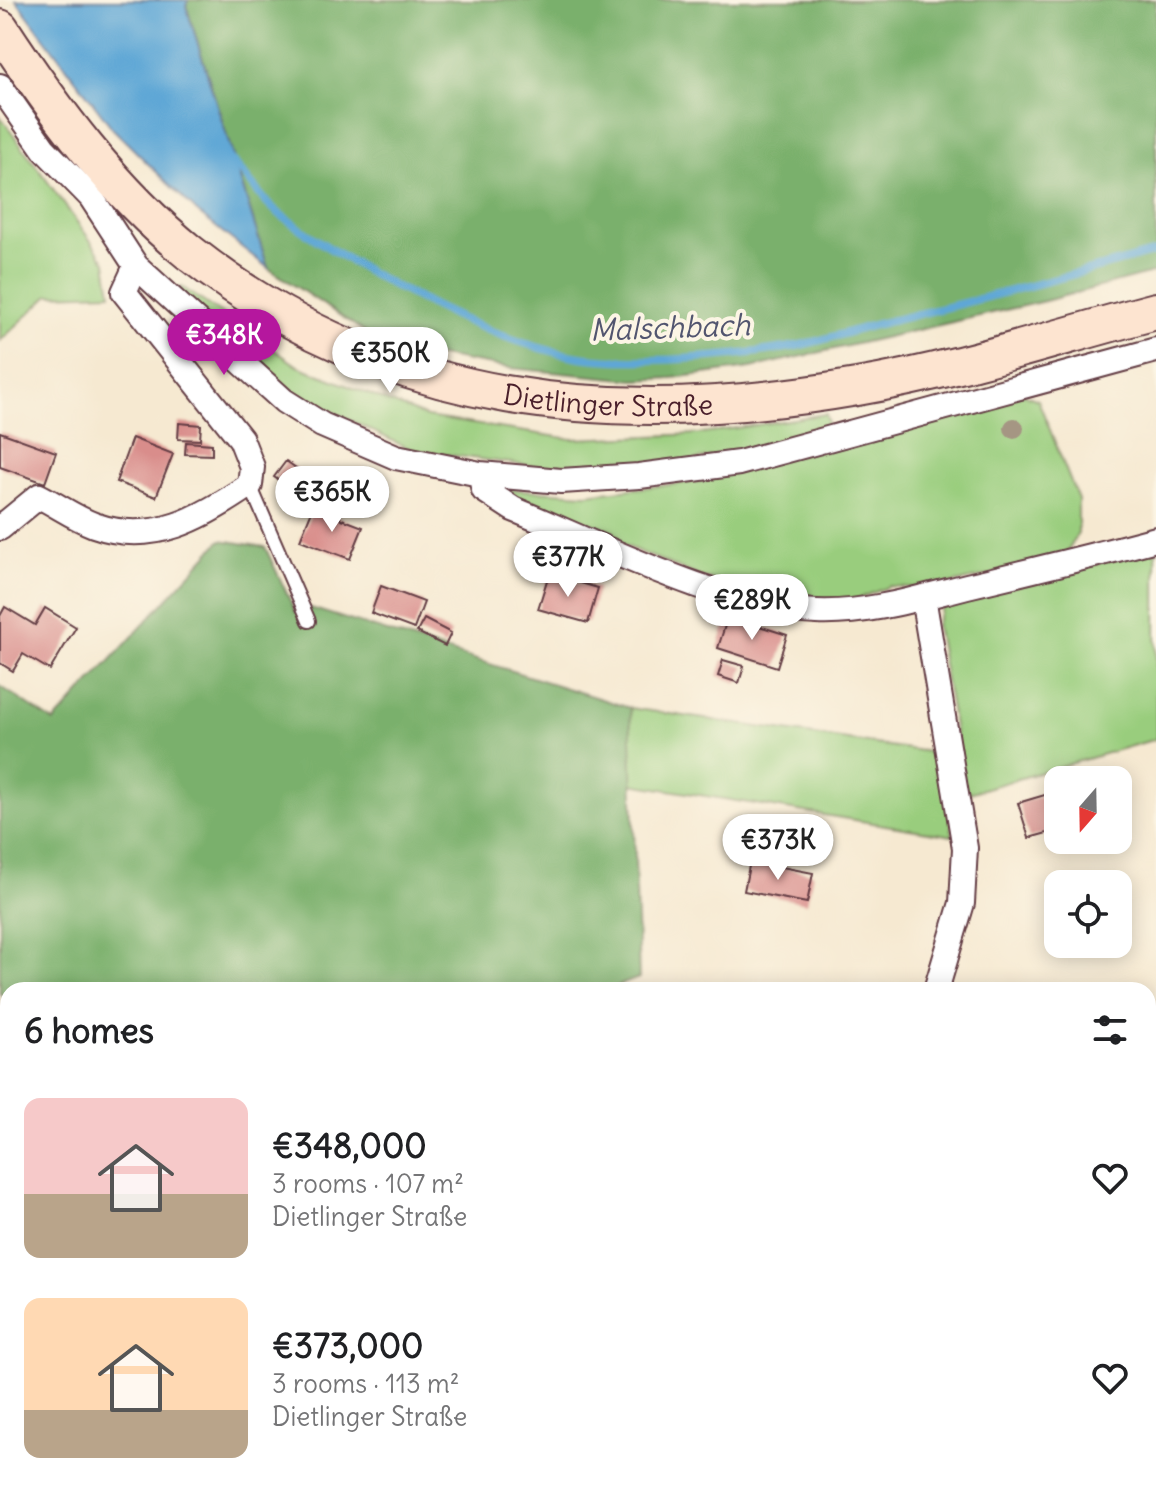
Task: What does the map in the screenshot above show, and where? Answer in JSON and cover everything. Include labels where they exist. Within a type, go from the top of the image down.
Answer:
[{"type":"main road","name":"Dietlinger Straße","points":[[0,28],[60,114],[105,169],[188,251],[238,288],[298,325],[375,359],[450,383],[533,400],[606,408],[687,407],[857,387],[1156,311]]},
{"type":"street","points":[[0,86],[44,149],[91,197],[136,266],[225,350],[297,410],[349,439],[396,457],[480,474],[561,481],[667,473],[739,463],[1156,350]]},
{"type":"street","points":[[0,528],[39,496],[91,524],[113,531],[132,535],[165,531],[220,505],[250,485],[252,467],[241,439],[124,292],[136,266]]},
{"type":"street","points":[[480,474],[484,490],[513,509],[707,588],[817,612],[857,610],[923,597],[1156,539]]},
{"type":"street","points":[[923,597],[965,848],[962,903],[938,982]]},
{"type":"lane","points":[[250,485],[309,621]]},
{"type":"green space","points":[[188,0],[1156,0],[1156,272],[1045,301],[751,368],[672,378],[635,380],[509,368],[423,353],[368,334],[268,268],[186,5]]},
{"type":"green space","points":[[0,116],[106,262],[111,293],[49,295],[0,341]]},
{"type":"green space","points":[[182,287],[298,366],[427,417],[572,439],[699,434],[826,414],[829,428],[690,461],[562,470],[412,450],[291,392],[175,291]]},
{"type":"green space","points":[[1021,393],[1038,400],[1078,500],[1078,533],[1064,558],[929,589],[890,586],[855,600],[818,604],[701,577],[504,496],[506,489],[586,494],[704,481]]},
{"type":"green space","points":[[221,540],[265,547],[296,613],[311,608],[630,708],[639,978],[628,982],[0,982],[0,686],[54,722]]},
{"type":"green space","points":[[1156,548],[1156,739],[1063,766],[1044,766],[1044,771],[966,794],[936,625],[943,605]]},
{"type":"green space","points":[[630,708],[943,754],[953,836],[631,784]]},
{"type":"water","points":[[16,0],[188,0],[186,6],[268,268],[197,212],[113,129]]},
{"type":"building","points":[[179,423],[201,425],[200,440],[178,439]]},
{"type":"building","points":[[0,432],[56,452],[45,483],[0,467]]},
{"type":"building","points":[[132,438],[173,454],[156,497],[116,482]]},
{"type":"building","points":[[186,442],[212,444],[212,455],[185,454]]},
{"type":"building","points":[[286,461],[306,475],[294,491],[274,477]]},
{"type":"building","points":[[313,508],[363,527],[350,559],[300,540]]},
{"type":"building","points":[[549,574],[598,588],[588,623],[538,609]]},
{"type":"building","points":[[381,586],[424,602],[414,629],[371,613]]},
{"type":"building","points":[[5,607],[35,625],[45,608],[76,627],[50,670],[23,654],[13,671],[0,663],[0,616]]},
{"type":"building","points":[[728,616],[787,635],[777,667],[718,648]]},
{"type":"building","points":[[424,619],[451,633],[445,646],[417,632]]},
{"type":"building","points":[[723,660],[744,666],[739,683],[718,676]]},
{"type":"building","points":[[1044,795],[1044,834],[1029,838],[1018,803]]},
{"type":"building","points":[[750,861],[813,873],[807,903],[744,891]]},
{"type":"waterway","name":"Malschbach","points":[[228,157],[281,215],[384,281],[505,336],[580,357],[683,359],[786,348],[1156,252]]}]
